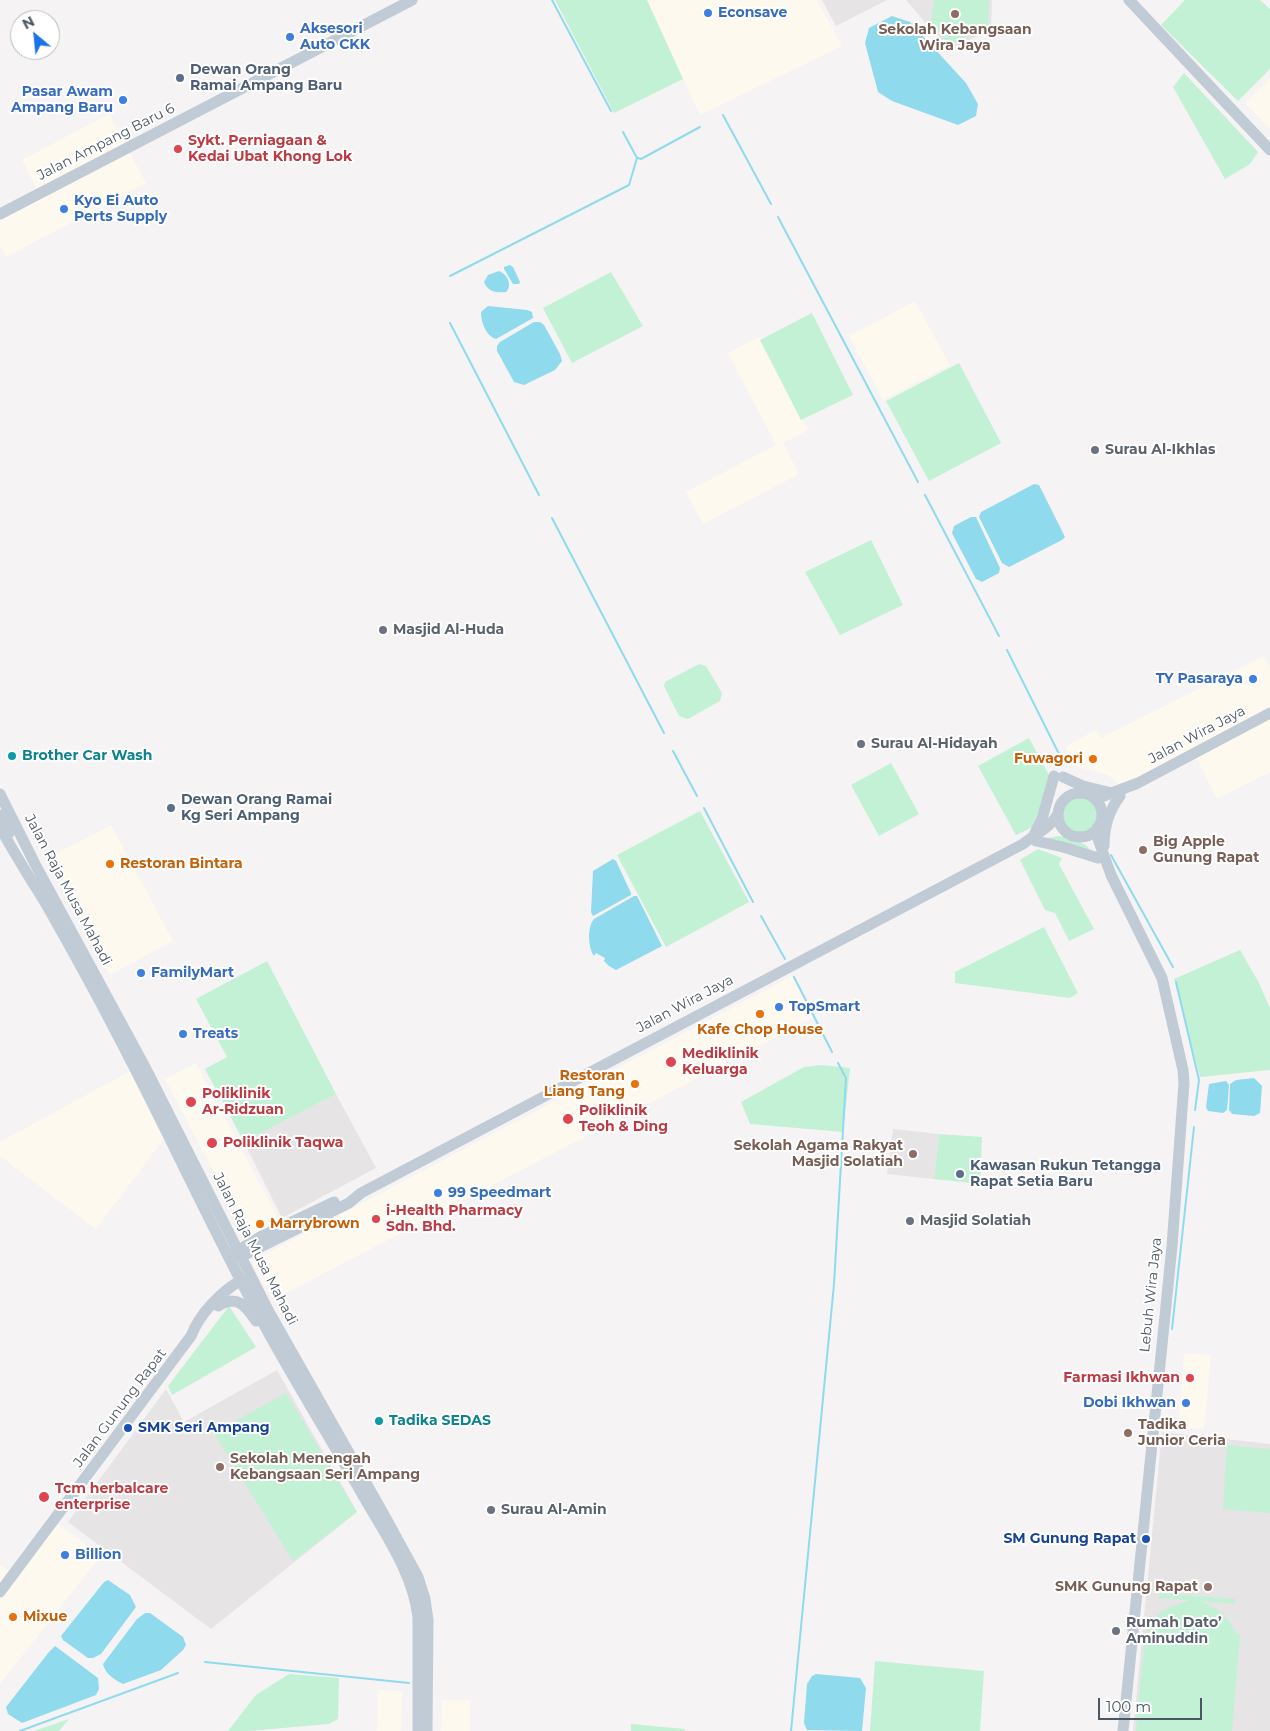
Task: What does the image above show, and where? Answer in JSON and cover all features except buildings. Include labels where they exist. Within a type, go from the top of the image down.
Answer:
[{"type":"street","name":"Jalan Ampang Baru 6","points":[[0,214],[412,0]]},
{"type":"street","points":[[1128,0],[1270,150]]},
{"type":"street","name":"Jalan Wira Jaya","points":[[1096,799],[1116,795],[1270,714]]},
{"type":"street","points":[[1059,777],[1116,795],[1100,855],[1035,838],[1059,777]]},
{"type":"street","points":[[1084,793],[1096,799],[1102,810],[1100,823],[1097,828],[1086,836],[1080,837],[1068,833],[1060,824],[1058,814],[1063,800],[1072,794],[1084,793]]},
{"type":"street","name":"Jalan Raja Musa Mahadi","points":[[0,794],[136,1050],[236,1255],[268,1332],[411,1582],[418,1618],[418,1731]]},
{"type":"street","name":"Jalan Wira Jaya","points":[[1102,810],[1116,795]]},
{"type":"street","name":"Jalan Wira Jaya","points":[[1035,838],[1053,822],[1058,814]]},
{"type":"street","points":[[0,815],[26,870]]},
{"type":"street","name":"Jalan Raja Musa Mahadi","points":[[0,826],[10,847],[26,870],[121,1041],[236,1255],[247,1284],[306,1380],[383,1513],[418,1578],[425,1599],[428,1620],[427,1731]]},
{"type":"street","name":"Lebuh Wira Jaya","points":[[1097,828],[1100,855]]},
{"type":"street","name":"Jalan Wira Jaya","points":[[236,1255],[349,1203],[361,1193],[1023,844],[1035,838],[1058,832],[1068,833]]},
{"type":"street","name":"Lebuh Wira Jaya","points":[[1080,837],[1100,855],[1162,978],[1183,1070],[1184,1084],[1172,1246],[1123,1731]]},
{"type":"street","name":"Jalan Gunung Rapat","points":[[191,1336],[198,1333],[225,1299],[247,1284]]},
{"type":"street","name":"Jalan Gunung Rapat","points":[[0,1592],[191,1336],[211,1305],[221,1294],[247,1284]]},
{"type":"street","points":[[218,1306],[230,1301],[243,1304],[262,1330],[268,1332]]},
{"type":"shaded area","points":[[647,0],[817,0],[842,46],[700,115]]},
{"type":"shaded area","name":"Sekolah Kebangsaan Wira Jaya","points":[[822,0],[887,0],[836,26]]},
{"type":"shaded area","name":"Sekolah Kebangsaan Wira Jaya","points":[[906,0],[992,0],[991,29],[949,50]]},
{"type":"shaded area","points":[[1270,79],[1270,129],[1245,103]]},
{"type":"shaded area","points":[[109,114],[146,183],[6,257],[0,246],[0,212],[38,192],[22,160]]},
{"type":"shaded area","points":[[915,301],[950,365],[883,400],[849,336]]},
{"type":"shaded area","points":[[759,337],[808,430],[783,443],[799,474],[703,524],[686,492],[776,445],[728,353]]},
{"type":"shaded area","points":[[1264,656],[1270,668],[1270,772],[1217,799],[1194,753],[1121,786],[1108,775],[1075,766],[1065,747],[1097,729],[1101,738]]},
{"type":"shaded area","points":[[111,825],[173,941],[110,975],[48,858]]},
{"type":"shaded area","points":[[792,976],[814,1017],[273,1300],[252,1261]]},
{"type":"shaded area","points":[[196,1063],[280,1222],[249,1238],[165,1079]]},
{"type":"shaded area","points":[[134,1069],[167,1135],[96,1229],[0,1156],[0,1142]]},
{"type":"shaded area","points":[[336,1094],[376,1168],[282,1218],[244,1142]]},
{"type":"shaded area","name":"Sekolah Agama Rakyat Masjid Solatiah","points":[[893,1129],[939,1134],[934,1179],[887,1174]]},
{"type":"shaded area","points":[[1184,1353],[1211,1355],[1204,1429],[1178,1428]]},
{"type":"shaded area","name":"Sekolah Menengah Kebangsaan Seri Ampang","points":[[277,1370],[357,1512],[211,1629],[68,1522],[166,1389],[184,1422]]},
{"type":"shaded area","name":"SMK Gunung Rapat","points":[[1162,1432],[1270,1444],[1270,1731],[1133,1731]]},
{"type":"shaded area","points":[[53,1521],[101,1555],[0,1684],[0,1565],[13,1574]]},
{"type":"shaded area","points":[[378,1690],[402,1691],[401,1731],[377,1731]]},
{"type":"shaded area","points":[[442,1700],[470,1700],[470,1731],[441,1731]]},
{"type":"green space","points":[[555,0],[647,0],[683,79],[614,113]]},
{"type":"green space","name":"Sekolah Kebangsaan Wira Jaya","points":[[934,0],[989,0],[988,26],[950,45],[931,23]]},
{"type":"green space","points":[[1185,0],[1260,0],[1270,9],[1270,69],[1238,101],[1161,25]]},
{"type":"green space","points":[[1184,73],[1258,152],[1250,164],[1225,179],[1173,87]]},
{"type":"green space","points":[[611,272],[643,326],[572,363],[543,308]]},
{"type":"green space","points":[[812,313],[853,395],[801,420],[760,340]]},
{"type":"green space","points":[[959,363],[1001,443],[929,481],[886,401]]},
{"type":"green space","points":[[871,540],[903,605],[840,635],[805,572]]},
{"type":"green space","points":[[699,664],[706,666],[722,693],[720,701],[688,719],[679,716],[664,686],[665,682]]},
{"type":"green space","points":[[1029,738],[1051,779],[1033,827],[1016,835],[978,766]]},
{"type":"green space","points":[[891,763],[919,814],[879,836],[851,785]]},
{"type":"green space","points":[[1079,796],[1092,802],[1098,815],[1092,828],[1079,834],[1066,828],[1060,815],[1066,802]]},
{"type":"green space","points":[[700,811],[749,902],[666,947],[617,855]]},
{"type":"green space","points":[[1059,836],[1082,843],[1092,853],[1047,838]]},
{"type":"green space","points":[[1038,849],[1062,858],[1059,864],[1094,929],[1069,941],[1055,913],[1045,910],[1020,860]]},
{"type":"green space","points":[[1044,927],[1078,993],[1070,998],[955,983],[955,972]]},
{"type":"green space","points":[[1240,950],[1258,981],[1270,1008],[1270,1070],[1200,1077],[1174,979]]},
{"type":"green space","points":[[267,961],[336,1094],[244,1142],[205,1069],[227,1057],[196,999]]},
{"type":"green space","points":[[821,1065],[850,1068],[843,1132],[750,1124],[741,1102],[804,1067]]},
{"type":"green space","points":[[939,1134],[982,1137],[980,1184],[934,1179]]},
{"type":"green space","points":[[229,1306],[256,1347],[172,1395],[168,1386]]},
{"type":"green space","points":[[286,1393],[357,1512],[293,1561],[214,1433]]},
{"type":"green space","points":[[1227,1445],[1270,1449],[1270,1513],[1223,1509]]},
{"type":"green space","points":[[1160,1593],[1235,1599],[1235,1604],[1201,1601],[1222,1613],[1230,1622],[1236,1634],[1240,1634],[1232,1731],[1136,1731],[1144,1644],[1150,1625],[1165,1610],[1190,1600],[1159,1598]]},
{"type":"green space","points":[[875,1661],[984,1671],[980,1731],[870,1731]]},
{"type":"green space","points":[[289,1674],[339,1678],[338,1719],[329,1724],[228,1731],[256,1695]]},
{"type":"green space","points":[[69,1719],[59,1731],[34,1731]]},
{"type":"green space","points":[[631,1724],[685,1729],[685,1731],[631,1731]]},
{"type":"water","points":[[892,16],[910,22],[966,83],[978,104],[976,116],[958,125],[892,101],[878,92],[865,43],[869,28]]},
{"type":"water","points":[[510,265],[513,267],[520,282],[519,284],[513,284],[504,269],[504,267]]},
{"type":"water","points":[[499,271],[509,283],[506,292],[493,291],[484,282],[488,275]]},
{"type":"water","points":[[488,306],[527,310],[532,312],[533,318],[496,339],[489,335],[482,320],[481,312]]},
{"type":"water","points":[[534,322],[540,322],[544,325],[562,361],[555,370],[524,385],[514,382],[497,351],[497,346],[500,342]]},
{"type":"water","points":[[1034,484],[1039,485],[1065,537],[1009,567],[1002,563],[979,517],[981,512]]},
{"type":"water","points":[[971,517],[976,517],[1000,568],[999,573],[982,582],[976,579],[952,533],[954,526]]},
{"type":"water","points":[[613,859],[616,861],[631,895],[593,916],[591,912],[593,871]]},
{"type":"water","points":[[637,896],[662,946],[616,970],[604,961],[605,958],[596,953],[594,956],[590,943],[590,927],[594,919]]},
{"type":"water","points":[[1254,1078],[1262,1086],[1260,1113],[1254,1116],[1232,1114],[1229,1110],[1230,1084],[1236,1080]]},
{"type":"water","points":[[1226,1081],[1229,1085],[1227,1110],[1223,1113],[1208,1111],[1206,1107],[1209,1084]]},
{"type":"water","points":[[108,1580],[130,1595],[136,1607],[101,1654],[88,1658],[63,1640],[61,1636],[104,1582]]},
{"type":"water","points":[[145,1613],[150,1613],[183,1637],[186,1645],[161,1670],[123,1684],[108,1674],[103,1664],[137,1619]]},
{"type":"water","points":[[55,1646],[98,1678],[99,1689],[96,1695],[22,1723],[8,1714],[6,1707]]},
{"type":"water","points":[[816,1674],[860,1678],[866,1688],[862,1731],[807,1730],[804,1723],[807,1684],[812,1676]]},
{"type":"waterway","points":[[552,0],[611,111]]},
{"type":"waterway","points":[[723,115],[771,204]]},
{"type":"waterway","points":[[638,158],[641,159],[700,127]]},
{"type":"waterway","points":[[450,276],[629,185],[637,158],[623,132]]},
{"type":"waterway","points":[[778,217],[918,482]]},
{"type":"waterway","points":[[450,323],[539,495]]},
{"type":"waterway","points":[[925,495],[999,636]]},
{"type":"waterway","points":[[552,518],[664,733]]},
{"type":"waterway","points":[[1007,650],[1063,762]]},
{"type":"waterway","points":[[673,751],[697,796]]},
{"type":"waterway","points":[[704,808],[753,902]]},
{"type":"waterway","points":[[1111,855],[1173,967]]},
{"type":"waterway","points":[[761,916],[785,959]]},
{"type":"waterway","points":[[794,977],[832,1052]]},
{"type":"waterway","points":[[1176,982],[1199,1080],[1195,1110]]},
{"type":"waterway","points":[[791,1731],[834,1284],[846,1078],[838,1063]]},
{"type":"waterway","points":[[1172,1329],[1194,1127]]},
{"type":"waterway","points":[[205,1662],[409,1683]]},
{"type":"waterway","points":[[20,1731],[178,1673]]},
{"type":"place","name":"Econsave","points":[[708,13]]},
{"type":"place","name":"Sekolah Kebangsaan Wira Jaya","points":[[955,14]]},
{"type":"place","name":"Aksesori Auto CKK","points":[[290,37]]},
{"type":"place","name":"Dewan Orang Ramai Ampang Baru","points":[[180,78]]},
{"type":"place","name":"Pasar Awam Ampang Baru","points":[[123,100]]},
{"type":"place","name":"Sykt. Perniagaan & Kedai Ubat Khong Lok","points":[[178,149]]},
{"type":"place","name":"Kyo Ei Auto Perts Supply","points":[[64,209]]},
{"type":"place","name":"Surau Al-Ikhlas","points":[[1095,450]]},
{"type":"place","name":"Masjid Al-Huda","points":[[383,630]]},
{"type":"place","name":"TY Pasaraya","points":[[1253,679]]},
{"type":"place","name":"Surau Al-Hidayah","points":[[861,744]]},
{"type":"place","name":"Brother Car Wash","points":[[12,756]]},
{"type":"place","name":"Fuwagori","points":[[1093,759]]},
{"type":"place","name":"Dewan Orang Ramai Kg Seri Ampang","points":[[171,808]]},
{"type":"place","name":"Big Apple Gunung Rapat","points":[[1143,850]]},
{"type":"place","name":"Restoran Bintara","points":[[110,864]]},
{"type":"place","name":"FamilyMart","points":[[141,973]]},
{"type":"place","name":"TopSmart","points":[[779,1007]]},
{"type":"place","name":"Kafe Chop House","points":[[760,1014]]},
{"type":"place","name":"Treats","points":[[183,1034]]},
{"type":"place","name":"Mediklinik Keluarga","points":[[671,1062]]},
{"type":"place","name":"Restoran Liang Tang","points":[[635,1084]]},
{"type":"place","name":"Poliklinik Ar-Ridzuan","points":[[191,1102]]},
{"type":"place","name":"Poliklinik Teoh & Ding","points":[[568,1119]]},
{"type":"place","name":"Poliklinik Taqwa","points":[[212,1143]]},
{"type":"place","name":"Sekolah Agama Rakyat Masjid Solatiah","points":[[913,1154]]},
{"type":"place","name":"Kawasan Rukun Tetangga Rapat Setia Baru","points":[[960,1174]]},
{"type":"place","name":"99 Speedmart","points":[[438,1193]]},
{"type":"place","name":"i-Health Pharmacy Sdn. Bhd.","points":[[376,1219]]},
{"type":"place","name":"Masjid Solatiah","points":[[910,1221]]},
{"type":"place","name":"Marrybrown","points":[[260,1224]]},
{"type":"place","name":"Farmasi Ikhwan","points":[[1190,1378]]},
{"type":"place","name":"Dobi Ikhwan","points":[[1186,1403]]},
{"type":"place","name":"Tadika SEDAS","points":[[379,1421]]},
{"type":"place","name":"SMK Seri Ampang","points":[[128,1428]]},
{"type":"place","name":"Tadika Junior Ceria","points":[[1128,1433]]},
{"type":"place","name":"Sekolah Menengah Kebangsaan Seri Ampang","points":[[220,1467]]},
{"type":"place","name":"Tcm herbalcare enterprise","points":[[44,1497]]},
{"type":"place","name":"Surau Al-Amin","points":[[491,1510]]},
{"type":"place","name":"SM Gunung Rapat","points":[[1146,1539]]},
{"type":"place","name":"Billion","points":[[65,1555]]},
{"type":"place","name":"SMK Gunung Rapat","points":[[1208,1587]]},
{"type":"place","name":"Mixue","points":[[13,1617]]},
{"type":"place","name":"Rumah Dato’ Aminuddin","points":[[1116,1631]]}]
